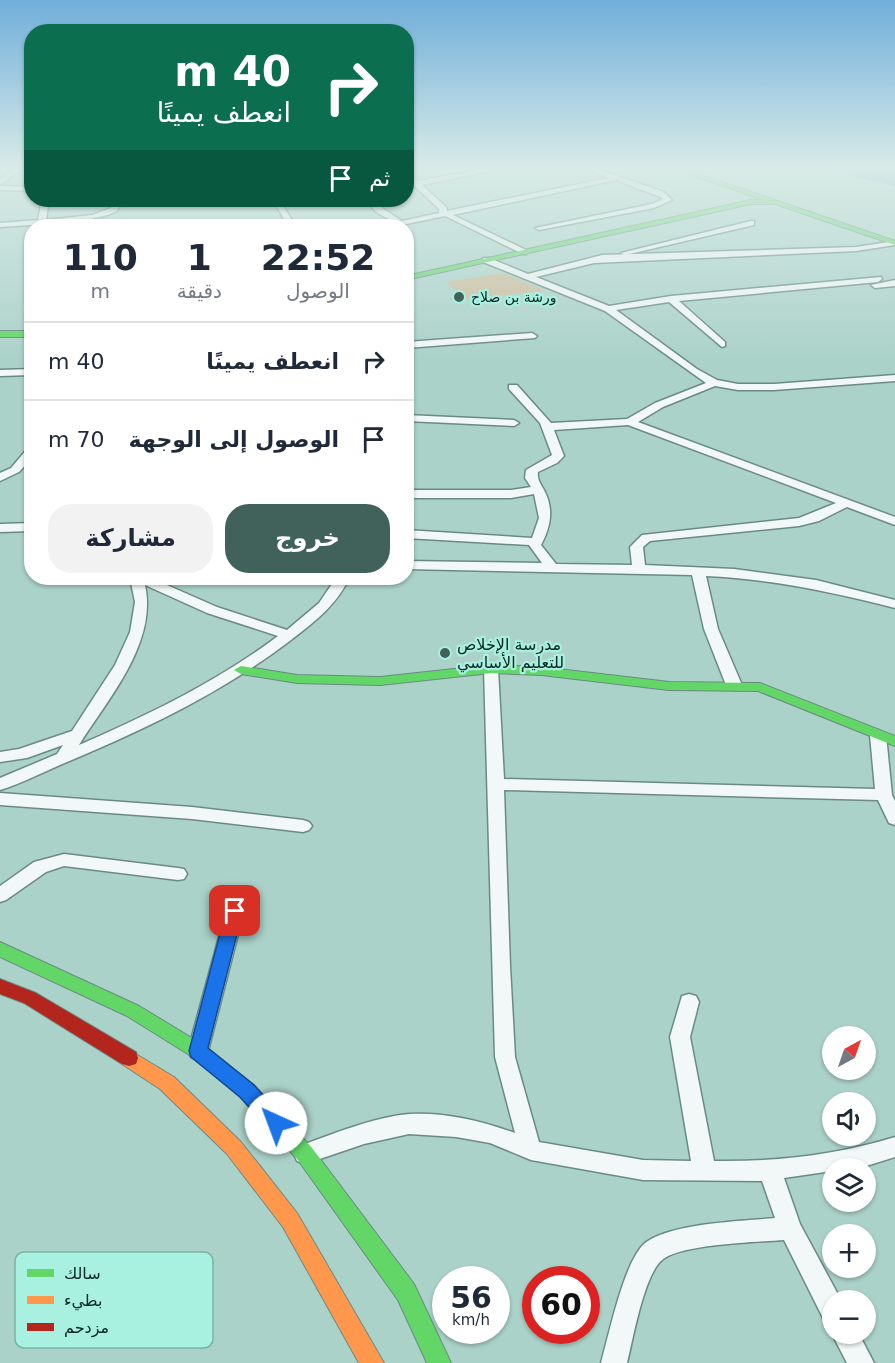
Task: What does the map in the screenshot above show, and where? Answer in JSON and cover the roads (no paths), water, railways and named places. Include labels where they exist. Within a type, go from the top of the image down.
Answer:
[{"type":"street","points":[[490,232],[529,250]]},
{"type":"street","points":[[414,276],[611,232]]},
{"type":"street","points":[[529,276],[714,232]]},
{"type":"street","points":[[862,232],[895,243]]},
{"type":"street","points":[[594,260],[856,249],[895,243]]},
{"type":"street","points":[[486,260],[608,309],[693,371],[714,383],[738,387],[774,387],[895,378]]},
{"type":"street","points":[[608,309],[672,299],[877,282],[895,283]]},
{"type":"street","points":[[672,299],[722,344]]},
{"type":"street","points":[[414,342],[469,332]]},
{"type":"street","points":[[0,334],[24,334]]},
{"type":"street","points":[[414,343],[532,336]]},
{"type":"street","points":[[0,373],[24,372]]},
{"type":"street","points":[[629,422],[659,405],[714,383]]},
{"type":"street","points":[[513,387],[548,427],[558,456],[554,461],[532,470],[531,478],[543,500],[545,517],[543,532],[536,542],[536,549],[552,567]]},
{"type":"street","points":[[414,418],[514,423]]},
{"type":"street","points":[[548,427],[629,422],[895,521]]},
{"type":"street","points":[[0,477],[15,470],[24,459]]},
{"type":"street","points":[[414,494],[511,494],[538,490]]},
{"type":"street","points":[[639,568],[634,550],[641,541],[647,538],[799,522],[815,518],[847,503]]},
{"type":"street","points":[[0,528],[24,527]]},
{"type":"street","points":[[414,534],[536,542]]},
{"type":"street","points":[[414,565],[639,568],[778,577],[895,604]]},
{"type":"street","points":[[698,571],[711,629],[734,686]]},
{"type":"street","points":[[63,758],[122,665],[136,632],[142,602],[140,585]]},
{"type":"street","points":[[155,585],[212,610],[288,635]]},
{"type":"street","points":[[0,784],[63,758],[195,696],[242,670],[328,601],[340,585]]},
{"type":"street","points":[[491,669],[505,1057],[514,1096],[531,1150]]},
{"type":"street","points":[[242,670],[297,679],[380,681],[491,669],[541,671],[669,686],[760,687],[895,741]]},
{"type":"street","points":[[0,757],[21,754],[79,734]]},
{"type":"street","points":[[878,735],[884,795],[895,819]]},
{"type":"street","points":[[496,784],[884,795]]},
{"type":"street","points":[[0,799],[192,813],[303,826]]},
{"type":"street","points":[[0,895],[40,867],[64,860],[178,874]]},
{"type":"street","points":[[198,1051],[235,911]]},
{"type":"street","points":[[0,949],[133,1011],[198,1051],[247,1091],[305,1154],[406,1292],[439,1363]]},
{"type":"street","points":[[0,986],[30,998],[91,1033],[167,1083],[234,1148],[290,1220],[372,1363]]},
{"type":"street","points":[[689,1002],[680,1037],[704,1169]]},
{"type":"street","points":[[305,1154],[364,1134],[409,1124],[456,1127],[491,1134],[531,1150],[644,1170],[704,1169],[744,1172],[770,1170],[863,1157],[895,1147]]},
{"type":"street","points":[[770,1170],[790,1228],[822,1290]]},
{"type":"street","points":[[614,1363],[642,1266],[655,1251],[692,1238],[790,1228]]},
{"type":"street","points":[[851,1344],[861,1363]]},
{"type":"place","name":"ورشة بن صلاح","points":[[459,297]]},
{"type":"place","name":"مدرسة الإخلاص للتعليم الأساسي","points":[[445,653]]}]
